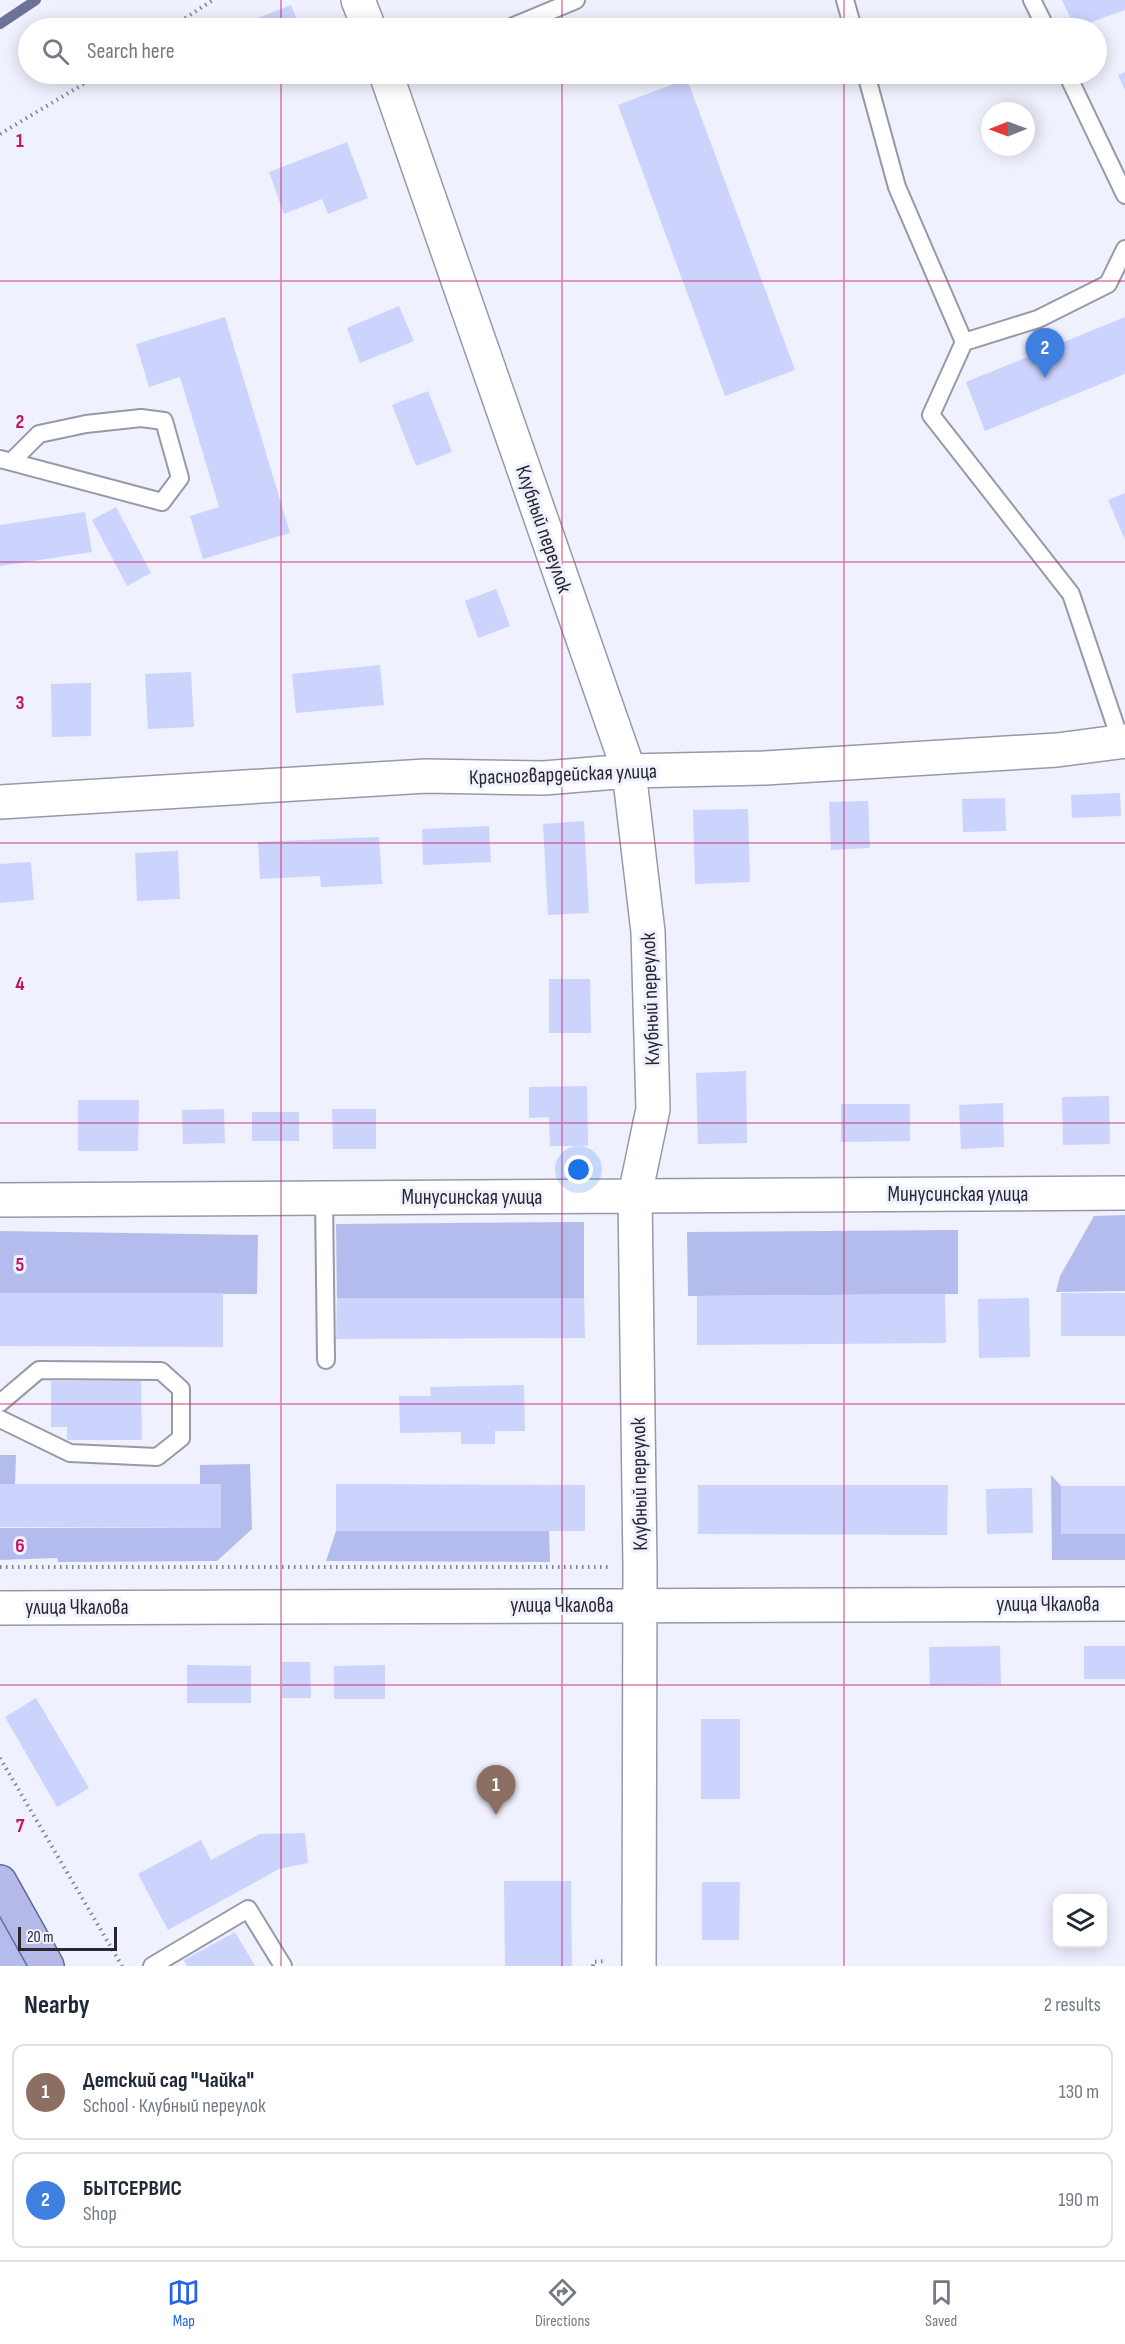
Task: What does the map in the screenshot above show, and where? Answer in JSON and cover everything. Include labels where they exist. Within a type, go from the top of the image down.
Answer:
[{"type":"main road","points":[[0,1882],[47,1966]]},
{"type":"street","points":[[358,0],[365,18]]},
{"type":"street","name":"Клубный переулок","points":[[389,84],[628,771],[648,932],[653,1109],[635,1195],[640,1568],[639,1966]]},
{"type":"street","name":"Красногвардейская улица","points":[[0,802],[426,776],[544,778],[628,771],[800,766],[1058,750],[1123,741]]},
{"type":"street","name":"Минусинская улица","points":[[0,1200],[1125,1193]]},
{"type":"street","name":"улица Чкалова","points":[[0,1608],[1125,1604]]},
{"type":"lane","points":[[533,18],[576,0]]},
{"type":"lane","points":[[845,0],[850,18]]},
{"type":"lane","points":[[1032,0],[1041,18]]},
{"type":"lane","points":[[869,84],[897,187],[964,342],[931,416],[1071,594],[1123,741]]},
{"type":"lane","points":[[1072,84],[1125,195]]},
{"type":"lane","points":[[964,342],[1038,319],[1108,284],[1125,249]]},
{"type":"lane","points":[[141,418],[164,421],[180,478],[162,502],[6,460],[39,434],[86,424],[141,418]]},
{"type":"lane","points":[[324,1198],[326,1360]]},
{"type":"lane","points":[[0,1403],[39,1370],[161,1371],[182,1389],[181,1438],[157,1456],[70,1453],[0,1419]]},
{"type":"lane","points":[[152,1966],[248,1909],[283,1966]]},
{"type":"path","points":[[185,18],[213,0]]},
{"type":"path","points":[[0,134],[83,84]]},
{"type":"path","points":[[0,1567],[640,1568]]},
{"type":"path","points":[[0,1758],[122,1966]]},
{"type":"shaded area","points":[[1125,1215],[1125,1291],[1056,1292],[1060,1276],[1094,1216]]},
{"type":"shaded area","points":[[584,1222],[584,1298],[337,1298],[336,1224]]},
{"type":"shaded area","points":[[958,1230],[958,1294],[688,1296],[687,1232]]},
{"type":"shaded area","points":[[0,1231],[258,1235],[257,1294],[0,1293]]},
{"type":"shaded area","points":[[0,1455],[16,1455],[15,1484],[0,1484]]},
{"type":"shaded area","points":[[250,1464],[252,1529],[217,1561],[58,1562],[57,1558],[0,1560],[0,1528],[220,1528],[200,1484],[200,1465]]},
{"type":"shaded area","points":[[1051,1475],[1061,1486],[1061,1534],[1125,1534],[1125,1560],[1052,1560]]},
{"type":"shaded area","points":[[336,1531],[549,1531],[550,1562],[326,1561]]},
{"type":"shaded area","points":[[0,1919],[27,1966],[0,1966]]},
{"type":"building","points":[[1062,0],[1125,0],[1125,10],[1103,18],[1070,18]]},
{"type":"building","points":[[291,5],[296,18],[258,18]]},
{"type":"building","points":[[1125,72],[1125,90],[1118,75]]},
{"type":"building","points":[[674,84],[689,84],[795,370],[725,396],[618,105]]},
{"type":"building","points":[[347,142],[368,198],[328,214],[322,199],[284,214],[269,172]]},
{"type":"building","points":[[399,306],[414,341],[360,363],[347,328]]},
{"type":"building","points":[[225,317],[290,533],[203,559],[190,516],[219,507],[180,377],[149,387],[136,344]]},
{"type":"building","points":[[1125,317],[1125,374],[985,431],[966,382]]},
{"type":"building","points":[[428,391],[452,452],[416,466],[392,405]]},
{"type":"building","points":[[1125,493],[1125,540],[1108,500]]},
{"type":"building","points":[[116,507],[151,573],[127,586],[92,520]]},
{"type":"building","points":[[85,512],[92,552],[0,566],[0,525]]},
{"type":"building","points":[[496,589],[510,626],[478,638],[465,601]]},
{"type":"building","points":[[380,665],[384,705],[296,713],[292,674]]},
{"type":"building","points":[[191,672],[194,727],[148,729],[145,674]]},
{"type":"building","points":[[91,683],[91,736],[52,737],[51,684]]},
{"type":"building","points":[[1120,793],[1121,816],[1072,818],[1071,795]]},
{"type":"building","points":[[1005,798],[1006,831],[963,832],[962,799]]},
{"type":"building","points":[[868,801],[870,848],[831,850],[829,802]]},
{"type":"building","points":[[748,809],[750,882],[695,884],[693,810]]},
{"type":"building","points":[[584,821],[589,913],[548,915],[543,824]]},
{"type":"building","points":[[489,826],[491,862],[423,865],[422,829]]},
{"type":"building","points":[[379,837],[382,884],[321,887],[320,876],[260,879],[258,842]]},
{"type":"building","points":[[178,851],[180,899],[137,901],[135,853]]},
{"type":"building","points":[[31,862],[34,900],[0,903],[0,864]]},
{"type":"building","points":[[549,979],[590,979],[591,1033],[549,1033]]},
{"type":"building","points":[[746,1071],[747,1143],[698,1144],[696,1073]]},
{"type":"building","points":[[587,1086],[588,1146],[550,1146],[549,1117],[529,1118],[529,1087]]},
{"type":"building","points":[[1109,1096],[1110,1144],[1063,1145],[1062,1097]]},
{"type":"building","points":[[78,1100],[139,1100],[138,1151],[78,1151]]},
{"type":"building","points":[[1003,1103],[1004,1147],[961,1149],[959,1105]]},
{"type":"building","points":[[841,1104],[910,1104],[910,1141],[841,1142]]},
{"type":"building","points":[[224,1109],[225,1143],[183,1144],[182,1110]]},
{"type":"building","points":[[332,1109],[376,1109],[376,1149],[333,1149]]},
{"type":"building","points":[[252,1112],[299,1112],[299,1141],[252,1141]]},
{"type":"building","points":[[0,1293],[223,1293],[223,1347],[0,1346]]},
{"type":"building","points":[[1061,1293],[1125,1293],[1125,1336],[1061,1336]]},
{"type":"building","points":[[945,1294],[946,1343],[697,1345],[697,1296]]},
{"type":"building","points":[[337,1298],[584,1298],[585,1338],[336,1339]]},
{"type":"building","points":[[1029,1298],[1030,1357],[979,1358],[978,1299]]},
{"type":"building","points":[[51,1381],[141,1381],[142,1440],[67,1440],[67,1427],[51,1427]]},
{"type":"building","points":[[524,1385],[525,1431],[495,1431],[495,1444],[461,1444],[461,1432],[400,1433],[399,1396],[431,1396],[430,1387]]},
{"type":"building","points":[[0,1484],[221,1484],[221,1528],[0,1527]]},
{"type":"building","points":[[336,1484],[585,1485],[585,1531],[336,1531]]},
{"type":"building","points":[[698,1485],[948,1485],[947,1535],[698,1534]]},
{"type":"building","points":[[1061,1486],[1125,1486],[1125,1534],[1061,1534]]},
{"type":"building","points":[[1032,1488],[1033,1533],[987,1534],[986,1489]]},
{"type":"building","points":[[1000,1646],[1001,1684],[930,1685],[929,1647]]},
{"type":"building","points":[[1084,1646],[1125,1646],[1125,1679],[1084,1679]]},
{"type":"building","points":[[282,1662],[310,1662],[311,1698],[282,1698]]},
{"type":"building","points":[[187,1665],[251,1666],[251,1703],[187,1703]]},
{"type":"building","points":[[385,1665],[385,1699],[334,1699],[334,1666]]},
{"type":"building","points":[[36,1698],[89,1788],[57,1807],[5,1717]]},
{"type":"building","points":[[701,1719],[740,1719],[740,1799],[701,1799]]},
{"type":"building","points":[[305,1833],[308,1863],[279,1869],[168,1930],[138,1874],[201,1840],[211,1860],[260,1834]]},
{"type":"building","points":[[504,1881],[571,1881],[572,1966],[505,1966]]},
{"type":"building","points":[[702,1882],[740,1882],[739,1940],[702,1940]]},
{"type":"building","points":[[235,1932],[255,1966],[187,1966],[184,1960]]},
{"type":"waterway","points":[[0,24],[36,0]]},
{"type":"place","name":"БЫТСЕРВИС","points":[[1045,378]]},
{"type":"place","name":"Детский сад \"Чайка\"","points":[[496,1815]]}]
